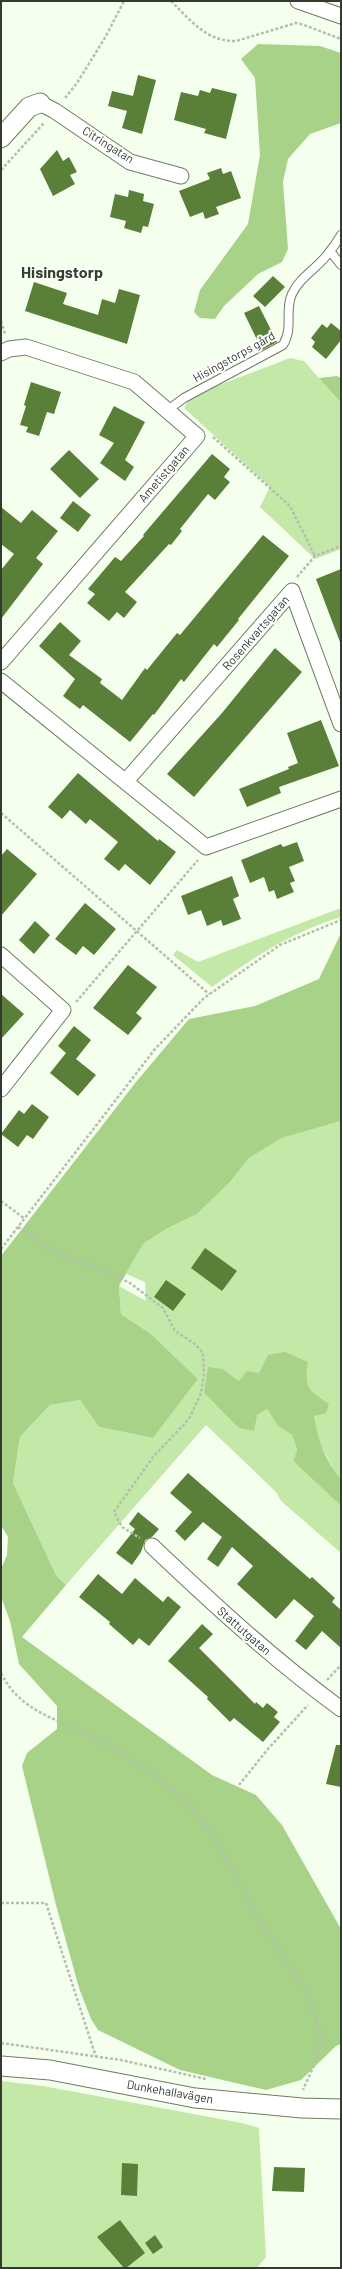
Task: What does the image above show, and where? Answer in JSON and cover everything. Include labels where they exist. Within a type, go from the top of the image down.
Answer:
[{"type":"street","points":[[298,1],[341,16]]},
{"type":"street","points":[[1,138],[29,107],[47,107]]},
{"type":"street","name":"Citringatan","points":[[47,107],[130,162],[181,176]]},
{"type":"street","name":"Ametistgatan","points":[[1,353],[9,349],[26,347],[134,382],[197,436],[1,662]]},
{"type":"street","name":"Rosenkvartsgatan","points":[[126,781],[292,592],[341,724]]},
{"type":"street","points":[[1,681],[206,846],[341,799]]},
{"type":"street","points":[[1,955],[63,1010],[1,1089]]},
{"type":"street","name":"Stattutgatan","points":[[152,1546],[268,1653],[341,1710]]},
{"type":"street","name":"Dunkehallavägen","points":[[1,2066],[50,2070],[195,2098],[302,2108],[341,2109]]},
{"type":"lane","name":"Hisingstorps gård","points":[[168,410],[184,398],[283,346],[289,336],[289,304],[292,294],[306,275],[330,251],[341,235]]},
{"type":"lane","points":[[330,251],[341,264]]},
{"type":"path","points":[[1,170],[47,107],[77,83],[106,36],[124,1]]},
{"type":"path","points":[[171,1],[189,20],[203,31],[214,38],[226,41],[236,41],[296,23],[341,40]]},
{"type":"path","points":[[197,436],[210,434],[290,506],[315,556]]},
{"type":"path","points":[[292,592],[294,582],[302,569],[315,556],[341,546]]},
{"type":"path","points":[[1,813],[209,994]]},
{"type":"path","points":[[63,1010],[72,1008],[204,853],[206,846]]},
{"type":"path","points":[[1,1249],[155,1049],[209,994],[280,945],[341,920]]},
{"type":"path","points":[[1,1201],[25,1219]]},
{"type":"path","points":[[18,1227],[61,1256],[97,1267],[130,1284],[163,1308],[175,1331],[195,1344],[203,1353],[204,1374],[201,1394],[189,1419],[153,1457],[114,1512],[122,1527],[152,1546]]},
{"type":"path","points":[[240,1784],[268,1749],[309,1704],[317,1692],[341,1665]]},
{"type":"path","points":[[1,1673],[7,1685],[16,1696],[29,1707],[94,1738],[136,1762],[167,1785],[205,1823],[220,1846],[259,1920],[303,1985],[315,2015],[320,2040],[315,2061],[302,2092],[310,2092]]},
{"type":"path","points":[[1,1903],[46,1903],[96,2057]]},
{"type":"path","points":[[1,2043],[96,2057],[214,2081]]},
{"type":"green space","points":[[258,44],[320,46],[341,53],[341,123],[310,134],[288,159],[283,182],[288,249],[282,262],[258,274],[224,306],[215,319],[200,318],[194,312],[200,290],[248,224],[260,155],[255,78],[241,59]]},
{"type":"green space","points":[[290,358],[304,361],[341,403],[341,549],[315,559],[260,507],[270,487],[184,408],[188,401],[198,393]]},
{"type":"green space","points":[[337,376],[341,378],[341,403],[319,378]]},
{"type":"green space","points":[[341,908],[341,917],[306,930],[290,938],[242,966],[212,987],[173,955],[177,950],[198,962]]},
{"type":"green space","points":[[341,933],[341,1121],[282,1138],[249,1158],[230,1182],[197,1214],[166,1229],[143,1244],[119,1286],[121,1314],[151,1334],[198,1379],[153,1438],[99,1427],[80,1400],[50,1405],[20,1437],[13,1483],[56,1575],[66,1585],[22,1637],[212,1775],[256,1795],[282,1825],[341,1929],[341,2044],[336,2046],[301,2080],[266,2090],[180,2070],[98,2030],[91,2019],[79,1988],[56,1905],[22,1766],[27,1753],[57,1729],[57,1706],[19,1664],[10,1621],[1,1597],[1,1569],[7,1555],[8,1537],[1,1525],[1,1256],[136,1082],[189,1019],[255,1006],[319,979]]},
{"type":"green space","points":[[341,1121],[341,1479],[333,1469],[317,1438],[313,1394],[305,1379],[258,1373],[239,1381],[223,1369],[204,1393],[216,1405],[257,1415],[267,1409],[278,1426],[292,1435],[297,1450],[293,1461],[341,1506],[341,1553],[281,1501],[276,1492],[206,1425],[66,1585],[56,1575],[13,1483],[20,1437],[50,1405],[80,1400],[99,1427],[153,1438],[198,1379],[151,1334],[121,1314],[119,1286],[146,1301],[145,1282],[126,1274],[143,1244],[166,1229],[197,1214],[230,1182],[249,1158],[282,1138]]},
{"type":"green space","points":[[285,1352],[308,1362],[307,1383],[309,1387],[316,1395],[329,1404],[326,1413],[314,1416],[326,1457],[341,1479],[341,1506],[293,1461],[297,1450],[292,1435],[278,1426],[267,1409],[257,1415],[254,1431],[239,1428],[204,1393],[208,1367],[223,1369],[239,1381],[247,1371],[259,1373],[268,1355]]},
{"type":"green space","points":[[1,2081],[43,2086],[242,2123],[259,2128],[266,2257],[257,2268],[1,2268]]},
{"type":"building","points":[[138,75],[156,80],[142,134],[122,128],[127,111],[108,106],[112,91],[133,96]]},
{"type":"building","points":[[212,88],[237,94],[226,139],[204,133],[206,129],[174,120],[181,92],[198,96],[200,90],[210,93]]},
{"type":"building","points":[[57,150],[63,161],[69,157],[77,172],[70,175],[75,184],[53,196],[40,169]]},
{"type":"building","points":[[221,168],[223,174],[231,171],[241,198],[216,207],[219,214],[205,219],[203,212],[190,217],[179,191],[210,179],[207,173]]},
{"type":"building","points":[[129,190],[144,194],[143,201],[154,204],[148,227],[143,226],[141,233],[124,228],[126,221],[110,217],[115,194],[128,197]]},
{"type":"building","points":[[273,276],[285,287],[265,307],[253,296]]},
{"type":"building","points":[[34,282],[67,293],[63,304],[98,315],[102,299],[115,303],[119,289],[140,295],[127,344],[25,311]]},
{"type":"building","points":[[259,306],[277,342],[262,350],[244,313]]},
{"type":"building","points":[[331,323],[341,331],[341,340],[326,359],[312,347],[315,342],[311,338],[322,324],[327,328]]},
{"type":"building","points":[[31,382],[61,392],[54,414],[47,412],[39,436],[26,432],[28,427],[20,425]]},
{"type":"building","points":[[114,406],[145,422],[125,460],[134,467],[125,481],[100,463],[114,443],[99,435]]},
{"type":"building","points":[[69,450],[99,479],[80,498],[50,469]]},
{"type":"building","points":[[212,454],[230,469],[224,477],[230,482],[215,500],[208,494],[180,529],[182,531],[171,545],[169,544],[125,592],[137,602],[124,618],[117,612],[109,621],[87,603],[95,594],[88,589],[115,557],[121,561],[144,536],[143,535]]},
{"type":"building","points":[[73,501],[91,515],[78,532],[60,518]]},
{"type":"building","points":[[1,507],[21,523],[32,510],[58,531],[36,558],[43,564],[1,619],[1,570],[14,554],[1,544]]},
{"type":"building","points":[[263,535],[289,556],[217,647],[214,644],[184,682],[181,679],[154,715],[153,714],[130,742],[83,705],[80,709],[63,696],[75,679],[39,646],[60,622],[81,641],[69,655],[102,679],[100,683],[122,700],[145,668],[147,670],[177,633],[180,635]]},
{"type":"building","points":[[341,569],[341,642],[340,642],[316,579]]},
{"type":"building","points":[[275,648],[302,672],[194,797],[167,774],[222,713]]},
{"type":"building","points":[[321,720],[339,766],[279,787],[281,793],[247,807],[239,789],[289,769],[288,767],[298,763],[287,733]]},
{"type":"building","points":[[78,773],[158,841],[159,839],[176,852],[150,885],[125,864],[119,871],[104,859],[118,842],[90,819],[86,824],[70,810],[62,819],[48,807]]},
{"type":"building","points":[[297,842],[304,861],[289,867],[295,881],[290,883],[294,892],[277,899],[274,890],[269,892],[264,877],[250,883],[241,860],[281,844],[283,847]]},
{"type":"building","points":[[7,849],[37,874],[1,916],[1,856]]},
{"type":"building","points":[[232,876],[239,896],[233,899],[241,919],[223,926],[221,920],[207,926],[201,910],[188,915],[181,896]]},
{"type":"building","points":[[85,903],[116,929],[94,955],[83,946],[76,955],[55,939]]},
{"type":"building","points":[[35,921],[50,935],[34,954],[19,940]]},
{"type":"building","points":[[128,965],[157,987],[136,1013],[142,1018],[128,1035],[93,1008]]},
{"type":"building","points":[[1,994],[24,1014],[1,1039]]},
{"type":"building","points":[[74,1026],[91,1040],[76,1059],[96,1075],[78,1096],[50,1073],[66,1053],[58,1046]]},
{"type":"building","points":[[32,1104],[49,1117],[33,1139],[27,1135],[18,1147],[1,1134],[19,1110],[24,1114]]},
{"type":"building","points":[[205,1248],[237,1271],[222,1291],[191,1268]]},
{"type":"building","points":[[166,1280],[186,1294],[173,1311],[154,1297]]},
{"type":"building","points":[[188,1473],[310,1579],[312,1577],[335,1598],[332,1602],[341,1610],[341,1648],[322,1631],[306,1650],[295,1641],[314,1616],[294,1599],[276,1619],[237,1584],[253,1566],[232,1547],[218,1567],[207,1559],[222,1537],[203,1522],[185,1541],[175,1531],[192,1512],[170,1493]]},
{"type":"building","points":[[138,1512],[159,1529],[152,1537],[145,1540],[141,1552],[132,1565],[116,1553],[135,1529],[129,1524]]},
{"type":"building","points":[[98,1574],[122,1594],[135,1578],[163,1602],[168,1596],[181,1607],[149,1646],[139,1638],[133,1645],[109,1624],[110,1622],[79,1597]]},
{"type":"building","points":[[202,1624],[213,1634],[199,1648],[255,1704],[256,1702],[263,1708],[267,1703],[278,1712],[274,1717],[280,1722],[263,1742],[234,1718],[230,1722],[207,1699],[208,1697],[168,1661]]},
{"type":"building","points":[[336,1745],[341,1745],[341,1787],[326,1784]]},
{"type":"building","points":[[122,2163],[138,2164],[137,2196],[121,2195]]},
{"type":"building","points":[[274,2167],[305,2168],[304,2192],[272,2191]]},
{"type":"building","points":[[120,2220],[145,2253],[126,2268],[124,2268],[97,2237]]},
{"type":"building","points":[[155,2235],[163,2247],[153,2254],[145,2243]]},
{"type":"district","name":"Hisingstorp","points":[[62,272]]}]
